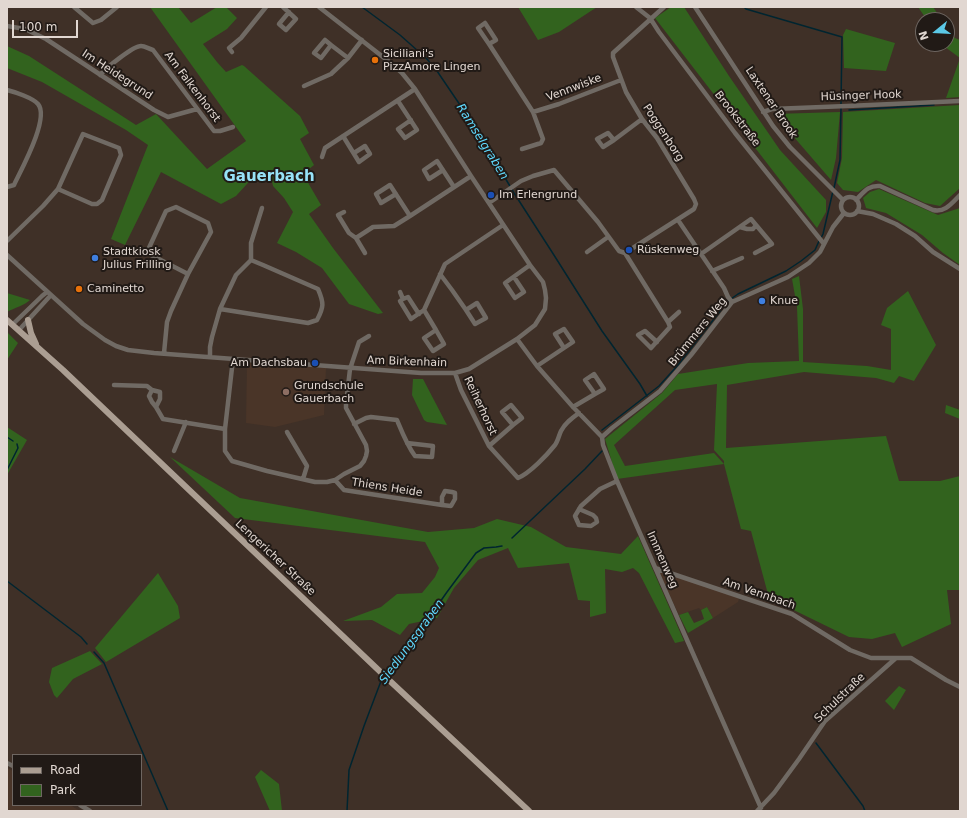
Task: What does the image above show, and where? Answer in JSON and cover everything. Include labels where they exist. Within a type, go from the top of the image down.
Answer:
[{"type":"main road","name":"Lengericher Straße","points":[[7,320],[63,370],[529,811]]},
{"type":"main road","points":[[28,320],[33,339],[39,348]]},
{"type":"street","points":[[74,7],[93,23],[101,20],[117,7]]},
{"type":"street","points":[[232,52],[229,48],[241,38],[266,7]]},
{"type":"street","points":[[283,7],[289,12]]},
{"type":"street","name":"Am Birkenhain","points":[[7,255],[83,324],[105,340],[128,350],[421,373],[455,373],[469,369],[517,339],[535,325],[545,309],[546,298],[543,282],[503,225],[415,88],[392,64],[319,7]]},
{"type":"street","name":"Brookstraße","points":[[636,7],[650,18],[735,133],[771,176],[823,243]]},
{"type":"street","name":"Poggenborg","points":[[625,253],[678,220],[694,208],[696,204],[657,138],[642,119],[626,92],[613,57],[613,53],[650,18],[664,7]]},
{"type":"street","name":"Laxtener Brook","points":[[695,7],[773,126],[790,147],[843,200]]},
{"type":"street","points":[[488,44],[496,40],[485,22],[478,28],[488,44],[533,112],[543,139],[541,143],[522,149]]},
{"type":"street","name":"Im Heidegrund","points":[[7,26],[25,29],[46,39],[154,110],[168,117],[197,109]]},
{"type":"street","points":[[304,86],[331,74],[348,58],[362,40]]},
{"type":"street","points":[[331,45],[348,58]]},
{"type":"street","name":"Am Falkenhorst","points":[[100,75],[120,58],[138,46],[143,46],[153,50],[214,131],[220,131],[233,127]]},
{"type":"street","name":"Vennwiske","points":[[533,112],[621,80]]},
{"type":"street","points":[[322,157],[325,148],[398,101],[415,88]]},
{"type":"street","points":[[7,90],[20,94],[34,101],[38,105],[41,112],[33,146],[14,185],[7,187]]},
{"type":"street","points":[[398,101],[411,120]]},
{"type":"street","name":"Hüsinger Hook","points":[[764,112],[772,108],[960,101]]},
{"type":"street","points":[[614,140],[642,119]]},
{"type":"street","points":[[7,241],[58,189],[83,134],[119,148],[121,155],[102,200],[97,204],[92,204],[58,189]]},
{"type":"street","points":[[343,136],[354,153]]},
{"type":"street","points":[[443,170],[454,187]]},
{"type":"street","points":[[489,203],[521,181],[554,170],[598,222],[608,237],[620,251],[625,253],[668,322],[670,327],[657,342]]},
{"type":"street","points":[[356,238],[374,227],[394,226],[471,176]]},
{"type":"street","points":[[856,200],[873,185],[880,186],[938,211],[944,210],[950,206],[960,195]]},
{"type":"street","points":[[396,194],[410,216]]},
{"type":"street","points":[[850,197],[856,200],[858,207],[855,214],[847,215],[844,213],[841,209],[843,200],[850,197]]},
{"type":"street","points":[[164,353],[171,311],[188,274],[211,232],[208,223],[176,207],[166,211],[148,250],[151,255],[188,274]]},
{"type":"street","points":[[210,357],[212,337],[220,309],[236,275],[251,260],[251,243],[262,208]]},
{"type":"street","points":[[857,211],[873,214],[896,224],[915,236],[933,252],[960,269]]},
{"type":"street","points":[[344,212],[338,215],[349,233],[356,238],[365,253]]},
{"type":"street","name":"Brümmers Weg","points":[[602,437],[660,391],[688,359],[731,300],[788,277],[809,263],[820,252],[823,243],[844,213]]},
{"type":"street","points":[[701,254],[751,219],[772,244],[755,253]]},
{"type":"street","points":[[678,220],[731,300]]},
{"type":"street","points":[[400,292],[403,299],[400,301],[411,319],[424,310],[445,264],[503,225]]},
{"type":"street","points":[[587,252],[608,237]]},
{"type":"street","points":[[712,271],[742,258]]},
{"type":"street","points":[[220,309],[308,323],[317,320],[322,311],[322,300],[318,290],[251,260]]},
{"type":"street","points":[[514,277],[524,292],[515,298],[505,283],[530,265]]},
{"type":"street","points":[[440,274],[475,324],[486,318],[476,303],[466,310]]},
{"type":"street","points":[[19,330],[49,293]]},
{"type":"street","points":[[12,325],[42,296],[49,293]]},
{"type":"street","points":[[403,299],[408,297],[418,314]]},
{"type":"street","points":[[424,310],[436,330],[444,344],[433,351],[424,338],[436,330]]},
{"type":"street","points":[[668,322],[679,312]]},
{"type":"street","points":[[350,368],[359,342],[369,336]]},
{"type":"street","name":"Immenweg","points":[[517,339],[573,408],[602,437],[603,445],[617,481],[759,810]]},
{"type":"street","points":[[538,366],[564,348]]},
{"type":"street","name":"Thiens Heide","points":[[232,359],[225,429],[225,451],[232,460],[267,471],[315,482],[335,480],[360,466],[366,456],[366,445],[346,408],[350,368]]},
{"type":"street","name":"Reiherhorst","points":[[455,373],[461,390],[489,446],[518,478],[523,476],[537,464],[556,444],[562,429],[568,421],[579,413]]},
{"type":"street","points":[[114,385],[147,386],[152,390],[160,392],[160,399],[156,407]]},
{"type":"street","points":[[152,390],[149,396],[163,419],[225,429]]},
{"type":"street","points":[[573,408],[595,394]]},
{"type":"street","name":"Reiherhorst","points":[[489,446],[513,426],[522,418],[511,404],[502,412],[513,426]]},
{"type":"street","points":[[354,424],[371,417],[396,420],[409,448],[415,456],[432,457],[433,446],[407,443]]},
{"type":"street","points":[[174,451],[186,422]]},
{"type":"street","points":[[286,432],[307,466],[303,479]]},
{"type":"street","name":"Thiens Heide","points":[[335,480],[344,490],[442,505]]},
{"type":"street","points":[[579,509],[592,515],[596,518],[597,522],[591,526],[579,525],[575,516],[579,509],[581,506],[600,489],[617,481]]},
{"type":"street","name":"Am Vennbach","points":[[655,568],[792,614],[857,653],[871,658],[896,658]]},
{"type":"street","points":[[896,658],[911,658],[960,687]]},
{"type":"street","name":"Schulstraße","points":[[759,810],[795,765],[825,721],[896,658]]},
{"type":"shaded area","name":"Grundschule Gauerbach","points":[[247,363],[326,368],[324,415],[275,427],[246,423]]},
{"type":"shaded area","points":[[658,570],[739,598],[738,602],[713,618],[707,607],[701,610],[699,608],[679,615]]},
{"type":"shaded area","points":[[7,768],[12,770],[12,806],[72,806],[80,811],[7,811]]},
{"type":"green space","points":[[150,7],[178,7],[191,23],[217,7],[226,7],[237,18],[227,29],[203,44],[226,72],[242,65],[244,66],[300,116],[309,133],[300,139],[314,165],[303,174],[321,205],[309,214],[383,313],[378,314],[349,304],[322,268],[296,252],[277,243],[293,212],[284,198],[273,186],[271,177],[257,173],[236,196],[221,204],[161,172],[125,245],[111,239],[148,145],[126,130],[42,82],[7,68],[7,46],[29,56],[136,125],[156,114],[207,169],[246,141]]},
{"type":"green space","points":[[518,7],[597,7],[559,32],[538,40]]},
{"type":"green space","points":[[671,7],[684,7],[780,150],[826,200],[826,212],[817,228],[655,18]]},
{"type":"green space","points":[[918,7],[933,7],[936,12],[921,12]]},
{"type":"green space","points":[[846,29],[895,43],[886,71],[844,68],[843,35]]},
{"type":"green space","points":[[955,38],[960,40],[960,58],[952,52],[955,52]]},
{"type":"green space","points":[[960,58],[960,97],[946,98]]},
{"type":"green space","points":[[960,105],[960,188],[940,206],[925,203],[876,180],[858,192],[843,190],[837,183],[842,158],[843,112]]},
{"type":"green space","points":[[840,112],[836,158],[831,180],[774,114]]},
{"type":"green space","points":[[879,189],[938,215],[960,208],[960,265],[922,235],[886,213],[866,208],[863,198],[870,192]]},
{"type":"green space","points":[[799,276],[803,309],[803,362],[867,366],[891,370],[891,329],[881,325],[887,308],[908,291],[936,345],[914,381],[899,376],[894,383],[876,378],[804,372],[727,385],[726,448],[886,436],[899,481],[940,481],[960,476],[960,590],[947,590],[951,624],[902,647],[895,633],[872,639],[849,637],[769,598],[751,531],[741,529],[724,464],[617,479],[605,439],[662,393],[678,374],[748,363],[799,361],[797,307],[792,279]],"holes":[[[717,384],[714,450],[724,461],[724,464],[714,453],[625,466],[614,445],[675,390]]]},
{"type":"green space","points":[[7,293],[30,300],[7,312]]},
{"type":"green space","points":[[8,333],[18,343],[7,360],[7,334]]},
{"type":"green space","points":[[413,379],[423,379],[447,425],[427,422],[424,420],[412,395]]},
{"type":"green space","points":[[946,405],[960,410],[960,419],[945,413]]},
{"type":"green space","points":[[7,427],[27,440],[7,475]]},
{"type":"green space","points":[[170,457],[240,498],[428,532],[474,528],[497,519],[531,527],[566,547],[621,554],[638,536],[684,641],[675,643],[639,573],[633,568],[622,572],[605,569],[606,613],[590,617],[590,601],[578,600],[569,563],[518,568],[508,548],[478,560],[454,588],[437,618],[409,624],[400,635],[372,620],[343,621],[381,607],[397,594],[422,593],[435,577],[439,568],[425,542],[235,518]]},
{"type":"green space","points":[[158,573],[178,606],[180,618],[106,662],[95,648]]},
{"type":"green space","points":[[707,607],[713,618],[688,633],[679,615],[688,612],[694,623],[704,619],[701,610]]},
{"type":"green space","points":[[90,651],[102,664],[73,679],[57,698],[54,695],[49,682],[52,668]]},
{"type":"green space","points":[[899,686],[906,690],[894,710],[885,701]]},
{"type":"green space","points":[[261,770],[279,784],[282,811],[270,811],[255,777]]},
{"type":"waterway","name":"Ramselgraben","points":[[362,7],[400,35],[427,59],[437,71],[475,127],[514,193],[602,331],[647,396]]},
{"type":"waterway","points":[[744,7],[746,9],[842,37],[841,104]]},
{"type":"waterway","points":[[849,110],[934,105]]},
{"type":"waterway","points":[[834,188],[840,160],[841,108]]},
{"type":"waterway","points":[[821,238],[833,191]]},
{"type":"waterway","points":[[602,430],[659,386],[678,365],[728,301],[738,294],[786,271],[815,250],[819,241]]},
{"type":"waterway","points":[[7,437],[13,441]]},
{"type":"waterway","points":[[7,470],[18,448],[17,444]]},
{"type":"waterway","points":[[512,538],[602,451]]},
{"type":"waterway","name":"Siedlungsgraben","points":[[386,676],[417,631],[423,626],[476,553],[484,548],[502,546]]},
{"type":"waterway","points":[[7,581],[81,637],[87,644]]},
{"type":"waterway","points":[[94,652],[104,663],[168,811]]},
{"type":"waterway","name":"Siedlungsgraben","points":[[347,811],[349,770],[383,678]]},
{"type":"waterway","points":[[816,743],[863,806],[865,811]]},
{"type":"place","name":"Siciliani's PizzAmore Lingen","points":[[375,60]]},
{"type":"place","name":"Im Erlengrund","points":[[491,195]]},
{"type":"place","name":"Rüskenweg","points":[[629,250]]},
{"type":"place","name":"Stadtkiosk Julius Frilling","points":[[95,258]]},
{"type":"place","name":"Caminetto","points":[[79,289]]},
{"type":"place","name":"Knue","points":[[762,301]]},
{"type":"place","name":"Am Dachsbau","points":[[315,363]]},
{"type":"place","name":"Grundschule Gauerbach","points":[[286,392]]},
{"type":"district","name":"Gauerbach","points":[[269,177]]}]
